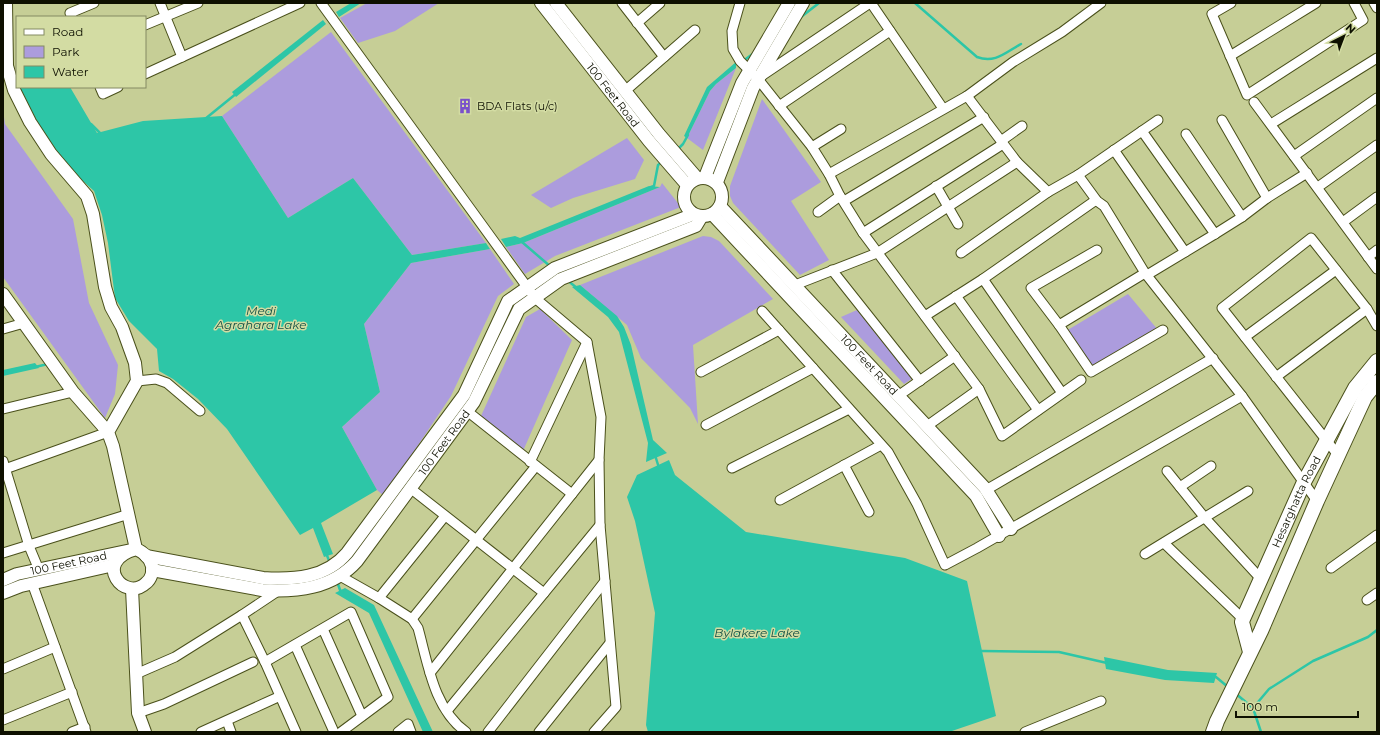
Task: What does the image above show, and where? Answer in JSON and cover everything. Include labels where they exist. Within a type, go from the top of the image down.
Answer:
[{"type":"main road","points":[[6,3],[6,66],[14,90],[30,122],[52,154],[87,196],[93,214],[105,287],[111,307],[122,327],[135,363],[137,381],[108,432]]},
{"type":"main road","name":"100 Feet Road","points":[[541,3],[654,137],[696,178]]},
{"type":"main road","name":"100 Feet Road","points":[[556,3],[625,91],[654,137]]},
{"type":"main road","points":[[696,178],[723,194],[706,212],[686,206],[684,192],[696,178],[750,95],[754,75],[789,3]]},
{"type":"main road","points":[[754,75],[803,3]]},
{"type":"main road","name":"100 Feet Road","points":[[152,570],[262,590],[278,591],[306,589],[324,578],[333,566],[347,562],[410,488],[474,402],[517,312],[544,276],[555,268],[689,216],[706,212]]},
{"type":"main road","name":"100 Feet Road","points":[[146,556],[263,578],[324,578],[340,576],[347,562],[464,395],[506,304],[553,285],[561,279],[696,226],[706,212]]},
{"type":"main road","name":"100 Feet Road","points":[[706,212],[795,285],[986,490],[1011,529]]},
{"type":"main road","name":"100 Feet Road","points":[[706,212],[976,496],[999,536]]},
{"type":"main road","points":[[3,294],[73,392],[108,432],[113,446],[136,549],[146,556],[152,565],[149,580],[146,584],[142,587],[132,589],[122,585],[116,579],[114,565],[122,554],[136,549]]},
{"type":"main road","name":"Hesarghatta Road","points":[[1243,619],[1304,482],[1355,388],[1377,361]]},
{"type":"main road","name":"Hesarghatta Road","points":[[1213,732],[1261,631],[1365,397],[1375,392]]},
{"type":"main road","name":"100 Feet Road","points":[[3,580],[17,574],[136,549]]},
{"type":"main road","name":"100 Feet Road","points":[[3,593],[32,583],[114,565]]},
{"type":"main road","points":[[132,589],[138,713],[145,732]]},
{"type":"main road","points":[[1243,619],[1242,622],[1250,652]]},
{"type":"street","points":[[72,16],[70,13],[94,3]]},
{"type":"street","points":[[160,3],[182,57]]},
{"type":"street","points":[[146,25],[198,3]]},
{"type":"street","points":[[146,74],[300,3]]},
{"type":"street","points":[[321,3],[531,293],[587,342],[601,417],[599,460],[600,525],[616,706],[594,732]]},
{"type":"street","points":[[622,3],[664,57]]},
{"type":"street","points":[[637,23],[660,3]]},
{"type":"street","points":[[740,3],[732,31],[733,49],[740,61],[754,75],[812,147],[863,233],[979,389],[1002,436],[1081,380]]},
{"type":"street","points":[[754,75],[871,3],[942,107]]},
{"type":"street","points":[[829,174],[967,96],[1013,62],[1062,32],[1091,6],[1101,3]]},
{"type":"street","points":[[1231,3],[1220,6],[1212,14],[1247,95],[1363,20],[1354,3]]},
{"type":"street","points":[[1230,56],[1316,3]]},
{"type":"street","points":[[1374,3],[1377,8]]},
{"type":"street","points":[[625,91],[695,30]]},
{"type":"street","points":[[779,106],[890,31]]},
{"type":"street","points":[[1271,124],[1377,58]]},
{"type":"street","points":[[100,88],[103,94],[116,88]]},
{"type":"street","points":[[967,96],[1017,162],[1048,192]]},
{"type":"street","points":[[1294,156],[1377,98]]},
{"type":"street","points":[[1254,102],[1377,269]]},
{"type":"street","points":[[818,212],[984,117]]},
{"type":"street","points":[[961,253],[1048,192],[1078,175],[1158,120]]},
{"type":"street","points":[[1222,120],[1267,198]]},
{"type":"street","points":[[863,233],[1002,142],[1022,126]]},
{"type":"street","points":[[812,147],[841,129]]},
{"type":"street","points":[[1142,131],[1215,234]]},
{"type":"street","points":[[1186,134],[1242,217]]},
{"type":"street","points":[[1318,187],[1377,145]]},
{"type":"street","points":[[1114,150],[1185,252]]},
{"type":"street","points":[[795,285],[877,253],[1017,162]]},
{"type":"street","points":[[1059,325],[1215,234],[1242,217],[1267,198],[1307,173]]},
{"type":"street","points":[[1078,175],[1096,200],[1104,206],[1146,274],[1242,396],[1318,501]]},
{"type":"street","points":[[936,186],[958,224]]},
{"type":"street","points":[[1343,222],[1377,197]]},
{"type":"street","points":[[925,316],[983,279],[1096,200]]},
{"type":"street","points":[[1338,455],[1222,308],[1311,238],[1367,309],[1377,326]]},
{"type":"street","points":[[1097,250],[1031,288],[1059,325],[1091,372],[1163,330]]},
{"type":"street","points":[[1368,257],[1377,250]]},
{"type":"street","points":[[832,270],[920,381]]},
{"type":"street","points":[[1245,337],[1336,270]]},
{"type":"street","points":[[983,279],[1062,393]]},
{"type":"street","points":[[956,296],[1038,410]]},
{"type":"street","points":[[1276,377],[1367,309]]},
{"type":"street","points":[[762,311],[888,452],[917,504],[945,565],[999,536],[1242,396]]},
{"type":"street","points":[[3,329],[24,323]]},
{"type":"street","points":[[701,372],[779,330]]},
{"type":"street","points":[[412,619],[476,540],[533,464],[587,342]]},
{"type":"street","points":[[898,396],[955,356]]},
{"type":"street","points":[[986,490],[1212,358]]},
{"type":"street","points":[[706,425],[813,368]]},
{"type":"street","points":[[137,381],[156,379],[167,383],[200,411]]},
{"type":"street","points":[[927,426],[979,389]]},
{"type":"street","points":[[3,408],[73,392]]},
{"type":"street","points":[[732,468],[849,408]]},
{"type":"street","points":[[467,411],[572,494]]},
{"type":"street","points":[[39,570],[8,492],[4,465],[108,432]]},
{"type":"street","points":[[780,500],[881,444]]},
{"type":"street","points":[[430,673],[599,460]]},
{"type":"street","points":[[844,465],[869,512]]},
{"type":"street","points":[[1180,487],[1211,466]]},
{"type":"street","points":[[1167,471],[1205,518],[1260,579]]},
{"type":"street","points":[[410,488],[544,593]]},
{"type":"street","points":[[1145,554],[1248,491]]},
{"type":"street","points":[[3,553],[129,514]]},
{"type":"street","points":[[379,598],[445,516]]},
{"type":"street","points":[[447,711],[600,525]]},
{"type":"street","points":[[1331,568],[1377,534]]},
{"type":"street","points":[[1164,543],[1243,619]]},
{"type":"street","points":[[340,576],[412,619],[418,628],[436,694],[455,722],[466,732]]},
{"type":"street","points":[[488,732],[605,581]]},
{"type":"street","points":[[32,583],[86,729],[72,732]]},
{"type":"street","points":[[136,674],[175,656],[278,591]]},
{"type":"street","points":[[1367,600],[1377,593]]},
{"type":"street","points":[[265,662],[351,612],[388,697],[341,732]]},
{"type":"street","points":[[242,615],[296,732]]},
{"type":"street","points":[[323,629],[362,716]]},
{"type":"street","points":[[539,732],[610,643]]},
{"type":"street","points":[[295,645],[334,732]]},
{"type":"street","points":[[3,669],[55,647]]},
{"type":"street","points":[[138,713],[164,704],[253,662]]},
{"type":"street","points":[[3,720],[72,692]]},
{"type":"street","points":[[201,732],[276,698]]},
{"type":"street","points":[[1030,731],[1101,701]]},
{"type":"street","points":[[226,721],[231,732]]},
{"type":"street","points":[[398,732],[408,724],[411,732]]},
{"type":"green space","points":[[367,3],[439,3],[395,31],[358,43],[340,18]]},
{"type":"green space","points":[[331,32],[486,243],[412,255],[353,178],[288,218],[222,116]]},
{"type":"green space","points":[[736,68],[703,150],[687,138],[710,91],[716,84]]},
{"type":"green space","points":[[762,99],[821,182],[791,201],[829,260],[800,275],[733,203],[730,196],[730,186]]},
{"type":"green space","points":[[3,110],[5,124],[73,219],[89,303],[118,365],[115,394],[105,418],[3,277]]},
{"type":"green space","points":[[627,138],[644,160],[635,179],[573,198],[551,208],[531,195]]},
{"type":"green space","points":[[662,183],[681,207],[555,256],[525,274],[506,247],[523,243],[660,187]]},
{"type":"green space","points":[[703,236],[711,237],[719,241],[773,299],[693,345],[698,424],[690,408],[641,358],[627,325],[580,285]]},
{"type":"green space","points":[[490,249],[514,284],[498,296],[451,396],[384,496],[377,490],[342,427],[380,392],[364,324],[411,263]]},
{"type":"green space","points":[[1128,294],[1158,330],[1093,367],[1066,331]]},
{"type":"green space","points":[[540,309],[572,340],[523,451],[481,416],[526,317]]},
{"type":"green space","points":[[857,310],[913,378],[904,384],[841,317]]},
{"type":"water","points":[[351,3],[361,3],[339,17],[336,12]]},
{"type":"water","points":[[323,20],[326,24],[236,97],[232,92]]},
{"type":"water","points":[[736,62],[736,68],[716,84],[710,91],[687,138],[684,136],[707,87]]},
{"type":"water","name":"Medi Agrahara Lake","points":[[19,88],[71,88],[97,133],[143,121],[222,116],[288,218],[353,178],[412,255],[486,243],[490,249],[411,263],[364,324],[380,392],[342,427],[377,490],[321,523],[333,554],[324,557],[313,528],[300,535],[227,429],[198,399],[173,379],[159,371],[157,349],[129,321],[115,298],[108,243],[102,215],[94,191],[73,172],[51,146],[22,96]]},
{"type":"water","points":[[649,186],[660,187],[523,243],[506,247],[501,239],[515,236],[520,238]]},
{"type":"water","points":[[580,285],[617,316],[624,327],[631,345],[653,440],[667,453],[646,462],[648,443],[619,332],[608,317],[572,287]]},
{"type":"water","points":[[35,363],[39,368],[3,376],[3,370]]},
{"type":"water","name":"Bylakere Lake","points":[[669,460],[675,475],[746,532],[905,558],[967,581],[996,716],[949,732],[648,732],[646,725],[655,613],[635,521],[627,497],[637,475]]},
{"type":"water","points":[[345,588],[374,605],[433,732],[423,732],[369,613],[335,593]]},
{"type":"water","points":[[1104,657],[1168,670],[1217,673],[1214,683],[1165,680],[1106,669]]},
{"type":"waterway","points":[[801,17],[819,3]]},
{"type":"waterway","points":[[915,3],[977,57],[983,59],[995,58],[1021,44]]},
{"type":"waterway","points":[[743,61],[754,53]]},
{"type":"waterway","points":[[205,119],[237,93]]},
{"type":"waterway","points":[[91,124],[100,133]]},
{"type":"waterway","points":[[677,150],[683,144],[688,135]]},
{"type":"waterway","points":[[651,187],[654,186],[658,165],[662,162]]},
{"type":"waterway","points":[[522,242],[551,267]]},
{"type":"waterway","points":[[567,280],[577,288]]},
{"type":"waterway","points":[[35,367],[48,364]]},
{"type":"waterway","points":[[655,455],[659,468]]},
{"type":"waterway","points":[[326,553],[330,563]]},
{"type":"waterway","points":[[337,581],[340,590],[343,592]]},
{"type":"waterway","points":[[1253,708],[1269,689],[1313,661],[1368,637],[1377,630]]},
{"type":"waterway","points":[[982,651],[1059,652],[1107,663]]},
{"type":"waterway","points":[[1212,677],[1216,677],[1228,687]]},
{"type":"waterway","points":[[1235,693],[1253,708],[1261,732]]},
{"type":"place","name":"BDA Flats (u/c)","points":[[465,106]]}]
